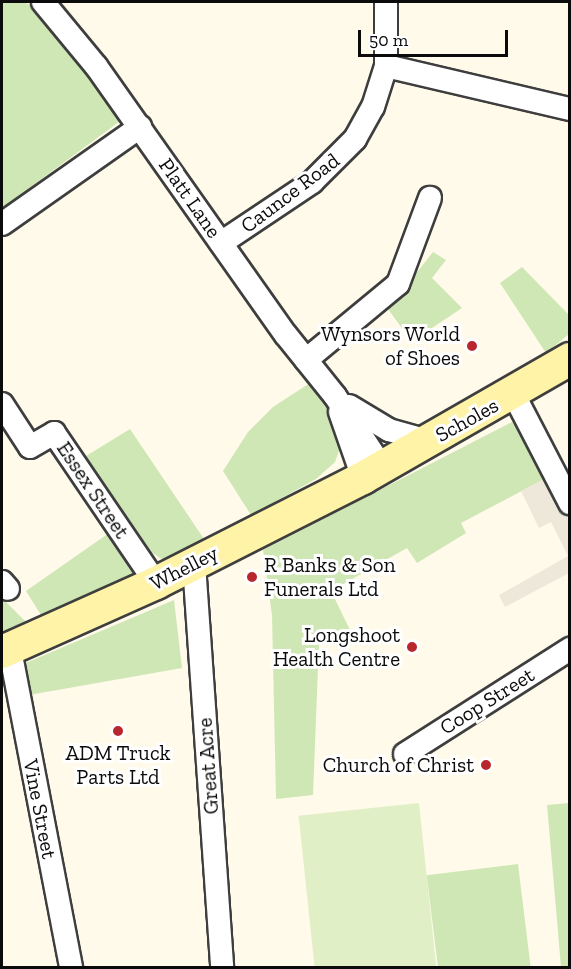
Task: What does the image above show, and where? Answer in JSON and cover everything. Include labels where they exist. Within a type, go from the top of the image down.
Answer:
[{"type":"main road","name":"Scholes","points":[[373,473],[570,360]]},
{"type":"main road","name":"Whelley","points":[[6,651],[156,583],[373,473]]},
{"type":"street","name":"Platt Lane","points":[[43,2],[61,20],[306,360],[335,396],[373,473]]},
{"type":"street","name":"Caunce Road","points":[[221,243],[335,162],[355,140],[373,107],[386,66],[386,2]]},
{"type":"street","points":[[386,66],[570,109]]},
{"type":"street","points":[[2,224],[140,127]]},
{"type":"street","points":[[306,360],[398,284],[430,198]]},
{"type":"street","points":[[513,394],[570,503]]},
{"type":"street","name":"Platt Lane","points":[[335,396],[379,426],[428,441]]},
{"type":"street","name":"Essex Street","points":[[2,404],[30,447],[54,433],[156,583]]},
{"type":"street","name":"Great Acre","points":[[194,564],[222,968]]},
{"type":"street","name":"Coop Street","points":[[405,754],[570,649]]},
{"type":"street","name":"Vine Street","points":[[6,651],[70,968]]},
{"type":"green space","points":[[2,2],[24,2],[57,20],[123,119],[2,208]]},
{"type":"green space","points":[[433,252],[446,260],[432,278],[462,308],[417,338],[409,338],[388,309]]},
{"type":"green space","points":[[522,267],[569,315],[569,334],[546,353],[500,283]]},
{"type":"green space","points":[[313,381],[336,420],[340,448],[335,462],[316,479],[251,515],[223,471],[248,432],[273,407]]},
{"type":"green space","points":[[512,422],[554,474],[461,523],[466,533],[417,563],[407,548],[331,591],[350,630],[319,643],[313,795],[276,799],[272,615],[263,550]]},
{"type":"green space","points":[[130,429],[204,539],[165,561],[151,552],[86,456]]},
{"type":"green space","points":[[109,533],[136,575],[46,623],[26,591]]},
{"type":"green space","points":[[2,598],[30,626],[2,638]]},
{"type":"green space","points":[[174,600],[182,668],[29,695],[21,665]]},
{"type":"green space","points":[[419,803],[436,967],[315,968],[299,816]]},
{"type":"green space","points":[[569,803],[569,967],[561,967],[547,805]]},
{"type":"green space","points":[[518,864],[531,966],[438,968],[427,875]]},
{"type":"shaded area","points":[[554,474],[569,503],[569,573],[505,607],[499,595],[568,556],[551,522],[539,528],[521,491]]},
{"type":"place","name":"Wynsors World of Shoes","points":[[472,346]]},
{"type":"place","name":"R Banks & Son Funerals Ltd","points":[[252,577]]},
{"type":"place","name":"Longshoot Health Centre","points":[[412,647]]},
{"type":"place","name":"ADM Truck Parts Ltd","points":[[118,731]]},
{"type":"place","name":"Church of Christ","points":[[486,765]]}]
